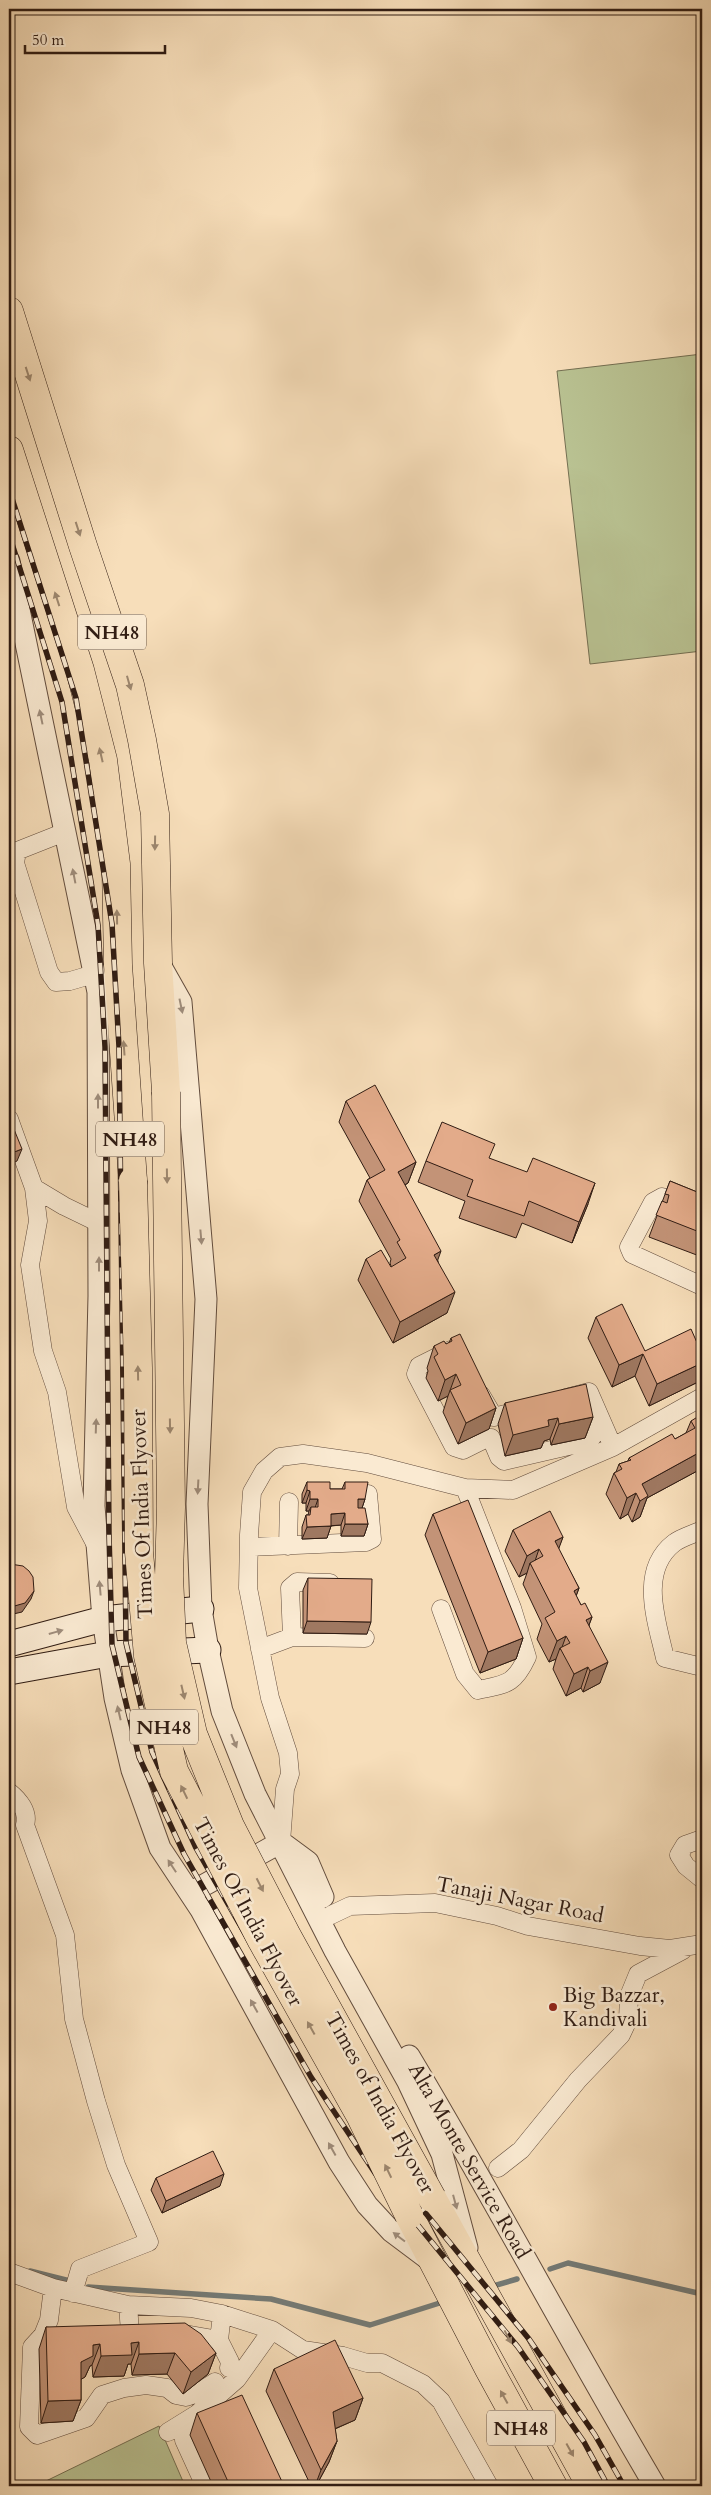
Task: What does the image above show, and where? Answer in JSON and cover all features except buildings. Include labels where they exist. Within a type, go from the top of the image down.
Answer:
[{"type":"highway","name":"NH48","points":[[9,311],[83,546],[130,685],[155,814],[158,963]]},
{"type":"highway","name":"NH48","points":[[9,450],[80,670],[103,760],[116,864],[103,977]]},
{"type":"highway","name":"Times Of India Flyover","points":[[158,963],[166,1092],[169,1576],[172,1644],[193,1734],[230,1826]]},
{"type":"highway","name":"Times Of India Flyover","points":[[103,977],[127,1096],[138,1348],[139,1552],[148,1656],[174,1771],[262,1941],[361,2117],[436,2265]]},
{"type":"highway","name":"Times of India Flyover","points":[[230,1826],[290,1943],[474,2274]]},
{"type":"highway","name":"NH48","points":[[436,2265],[489,2369],[553,2486]]},
{"type":"highway","name":"NH48","points":[[474,2274],[591,2486]]},
{"type":"main road","points":[[9,1644],[103,1619],[201,1609]]},
{"type":"main road","points":[[9,1672],[108,1654],[208,1650]]},
{"type":"street","points":[[9,561],[65,832],[103,977],[94,1506],[103,1619],[108,1654],[132,1770],[160,1848],[190,1893],[339,2162],[367,2205],[391,2231],[436,2265]]},
{"type":"street","points":[[65,832],[18,851],[15,863],[49,972],[56,982],[103,977]]},
{"type":"street","points":[[158,963],[181,1002],[206,1299],[197,1504],[201,1609],[222,1711],[255,1794],[335,1951],[408,2082],[442,2154],[474,2274]]},
{"type":"street","points":[[9,1119],[34,1188],[38,1221],[30,1265],[43,1351],[57,1392],[76,1507],[97,1548]]},
{"type":"street","points":[[34,1188],[64,1206],[99,1223]]},
{"type":"street","points":[[702,1214],[662,1197],[653,1202],[629,1247],[632,1254],[702,1286]]},
{"type":"street","points":[[461,1359],[456,1351],[448,1350],[419,1366],[416,1374],[454,1447],[463,1450],[490,1438]]},
{"type":"street","points":[[475,1384],[494,1417],[490,1438],[499,1457],[504,1461],[586,1442],[592,1437],[576,1396]]},
{"type":"street","points":[[494,1417],[589,1392],[613,1447]]},
{"type":"street","points":[[280,1842],[285,1789],[290,1774],[288,1753],[270,1698],[248,1588],[252,1492],[264,1471],[280,1457],[303,1454],[367,1463],[465,1488],[513,1490],[613,1447],[702,1397]]},
{"type":"street","points":[[442,1609],[465,1674],[478,1690],[505,1684],[518,1675],[527,1657],[512,1608],[465,1488]]},
{"type":"street","points":[[249,1547],[366,1542],[372,1539],[368,1494]]},
{"type":"street","points":[[288,1546],[289,1502]]},
{"type":"street","points":[[702,1530],[674,1543],[657,1564],[652,1593],[665,1658],[702,1667]]},
{"type":"street","points":[[292,1637],[290,1588],[297,1582],[350,1583]]},
{"type":"street","points":[[260,1649],[292,1637],[365,1638]]},
{"type":"street","points":[[9,1792],[23,1807],[27,1819],[25,1825],[65,1936],[74,2019],[96,2102],[116,2165],[149,2242],[80,2268],[73,2293]]},
{"type":"street","points":[[702,1839],[685,1845],[679,1854],[686,1866],[702,1880]]},
{"type":"street","points":[[190,1893],[280,1842]]},
{"type":"street","name":"Alta Monte Service Road","points":[[280,1842],[308,1862],[331,1915],[359,1971],[453,2129],[585,2368],[656,2486]]},
{"type":"street","name":"Tanaji Nagar Road","points":[[331,1915],[350,1906],[435,1902],[497,1916],[528,1926],[630,1944],[670,1948],[697,1945]]},
{"type":"street","points":[[498,2168],[521,2150],[578,2080],[621,2035],[628,2020],[629,1996],[638,1974],[697,1945]]},
{"type":"street","points":[[9,2272],[53,2288],[128,2305],[191,2308],[222,2314],[272,2330],[303,2350],[343,2356],[367,2363],[382,2363],[423,2384],[441,2401],[489,2486]]},
{"type":"street","points":[[53,2288],[49,2320],[43,2335],[32,2347],[29,2427],[37,2435],[86,2418],[102,2395],[124,2388],[146,2385],[167,2388],[176,2395],[186,2397],[198,2393],[224,2397]]},
{"type":"street","points":[[128,2305],[130,2332]]},
{"type":"street","points":[[222,2314],[219,2340],[230,2362],[229,2368]]},
{"type":"street","points":[[205,2486],[184,2440],[185,2432],[224,2397],[272,2330]]},
{"type":"street","points":[[112,2332],[148,2332]]},
{"type":"street","points":[[165,2332],[219,2340]]},
{"type":"street","points":[[168,2432],[224,2397]]},
{"type":"green space","points":[[702,354],[702,651],[590,664],[557,371]]},
{"type":"green space","points":[[159,2426],[185,2486],[51,2486],[46,2481]]},
{"type":"waterway","points":[[550,2269],[568,2263],[702,2294]]},
{"type":"waterway","points":[[30,2271],[74,2282]]},
{"type":"waterway","points":[[490,2287],[517,2279]]},
{"type":"waterway","points":[[88,2287],[271,2299],[370,2325],[446,2301]]},
{"type":"railway","points":[[9,489],[76,698],[112,924],[119,1047],[126,1643],[152,1752],[196,1848],[323,2070],[386,2165],[529,2339],[595,2435],[624,2486]]},
{"type":"railway","points":[[9,534],[62,702],[98,925],[105,1047],[109,1534],[112,1645],[139,1757],[184,1854],[311,2077],[375,2173],[518,2347],[584,2442],[608,2486]]},
{"type":"place","name":"Big Bazzar, Kandivali","points":[[553,2007]]}]
